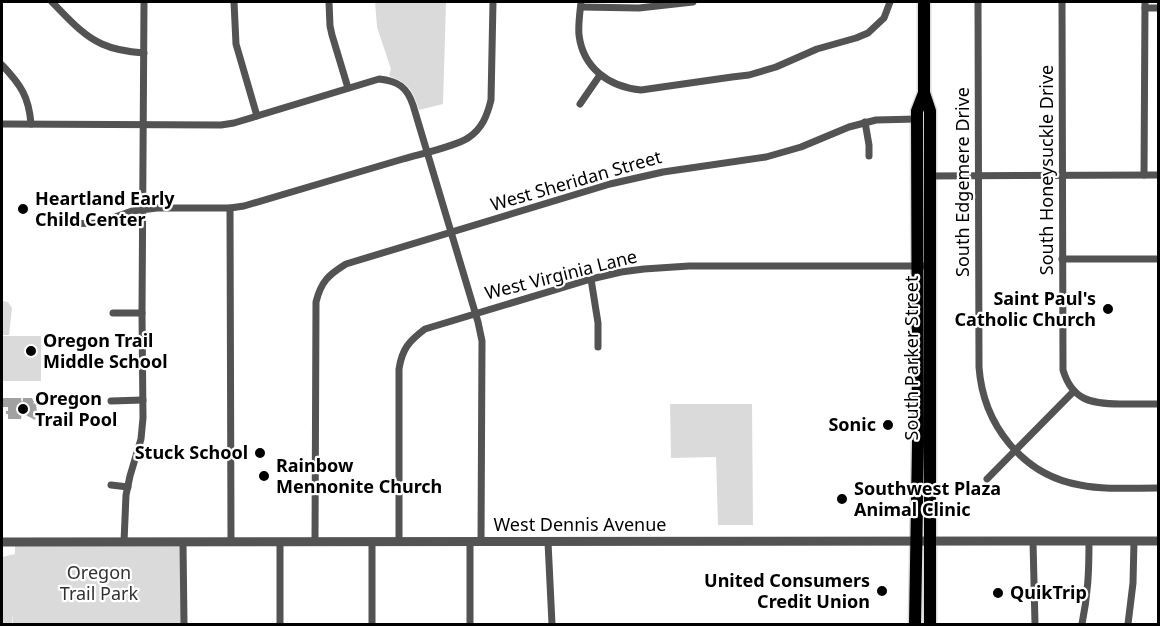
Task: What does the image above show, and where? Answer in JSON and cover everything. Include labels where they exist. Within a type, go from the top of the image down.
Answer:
[{"type":"highway","name":"South Parker Street","points":[[915,624],[918,443],[924,266],[930,176],[930,111],[924,93],[924,2]]},
{"type":"highway","name":"South Parker Street","points":[[924,93],[917,111],[917,119],[924,266],[930,624]]},
{"type":"street","points":[[52,2],[96,41],[109,47],[144,54]]},
{"type":"street","points":[[124,542],[125,503],[141,439],[143,400],[144,2]]},
{"type":"street","points":[[234,2],[236,44],[257,116]]},
{"type":"street","points":[[329,2],[330,26],[348,88]]},
{"type":"street","points":[[59,224],[98,223],[142,209],[244,206],[467,139],[484,123],[491,100],[493,2]]},
{"type":"street","points":[[693,2],[639,8],[581,4],[580,41],[588,59],[600,75],[619,86],[641,90],[757,73],[790,62],[817,50],[868,33],[884,18],[890,2]]},
{"type":"street","name":"South Edgemere Drive","points":[[978,2],[980,376],[982,393],[999,430],[1015,451],[1035,467],[1077,485],[1094,488],[1158,488]]},
{"type":"street","name":"South Honeysuckle Drive","points":[[1062,2],[1063,370],[1074,391]]},
{"type":"street","points":[[1144,175],[1145,5],[1158,8]]},
{"type":"street","points":[[2,65],[20,85],[26,96],[31,124]]},
{"type":"street","points":[[580,104],[600,75]]},
{"type":"street","points":[[2,124],[221,125],[379,80],[390,80],[406,90],[411,97],[482,341],[481,542]]},
{"type":"street","name":"West Sheridan Street","points":[[315,542],[316,302],[323,283],[333,272],[346,264],[592,189],[638,177],[697,166],[748,160],[783,152],[865,122],[917,119]]},
{"type":"street","points":[[865,122],[869,156]]},
{"type":"street","points":[[930,176],[1158,175]]},
{"type":"street","points":[[230,208],[231,543]]},
{"type":"street","points":[[1062,259],[1158,259]]},
{"type":"street","name":"West Virginia Lane","points":[[399,542],[400,359],[409,342],[425,329],[621,272],[669,266],[924,266]]},
{"type":"street","points":[[591,279],[598,323],[597,347]]},
{"type":"street","points":[[113,313],[142,314]]},
{"type":"street","points":[[987,478],[1074,391],[1084,399],[1097,403],[1158,404]]},
{"type":"street","points":[[111,401],[143,400]]},
{"type":"street","points":[[111,485],[128,487]]},
{"type":"street","points":[[1033,541],[1035,624]]},
{"type":"street","points":[[1082,624],[1089,579],[1089,541]]},
{"type":"street","points":[[1128,624],[1133,583],[1134,541]]},
{"type":"street","name":"West Dennis Avenue","points":[[2,542],[1158,541]]},
{"type":"street","points":[[280,542],[280,624]]},
{"type":"street","points":[[372,542],[372,624]]},
{"type":"street","points":[[470,542],[470,624]]},
{"type":"street","points":[[548,542],[552,624]]},
{"type":"street","points":[[183,543],[184,624]]},
{"type":"green space","points":[[375,2],[446,2],[443,104],[419,110],[409,88],[389,76],[391,69],[377,27]]},
{"type":"green space","points":[[2,301],[8,302],[12,308],[9,335],[2,335]]},
{"type":"green space","points":[[2,336],[41,336],[41,381],[2,381]]},
{"type":"green space","points":[[670,404],[752,404],[753,525],[718,525],[716,457],[671,458]]},
{"type":"green space","name":"Oregon Trail Park","points":[[15,542],[183,543],[184,624],[13,624],[13,614],[12,624],[2,624],[2,557],[15,554]]},
{"type":"shaded area","name":"Oregon Trail Pool","points":[[2,398],[21,398],[22,404],[23,398],[32,398],[33,403],[36,404],[35,420],[22,413],[21,419],[8,419],[6,411],[8,407],[2,407]]},
{"type":"place","name":"Heartland Early Child Center","points":[[23,209]]},
{"type":"place","name":"Saint Paul's Catholic Church","points":[[1108,309]]},
{"type":"place","name":"Oregon Trail Middle School","points":[[31,351]]},
{"type":"place","name":"Oregon Trail Pool","points":[[23,409]]},
{"type":"place","name":"Sonic","points":[[888,425]]},
{"type":"place","name":"Stuck School","points":[[260,453]]},
{"type":"place","name":"Rainbow Mennonite Church","points":[[264,476]]},
{"type":"place","name":"Southwest Plaza Animal Clinic","points":[[842,499]]},
{"type":"place","name":"United Consumers Credit Union","points":[[882,591]]},
{"type":"place","name":"QuikTrip","points":[[998,593]]}]
